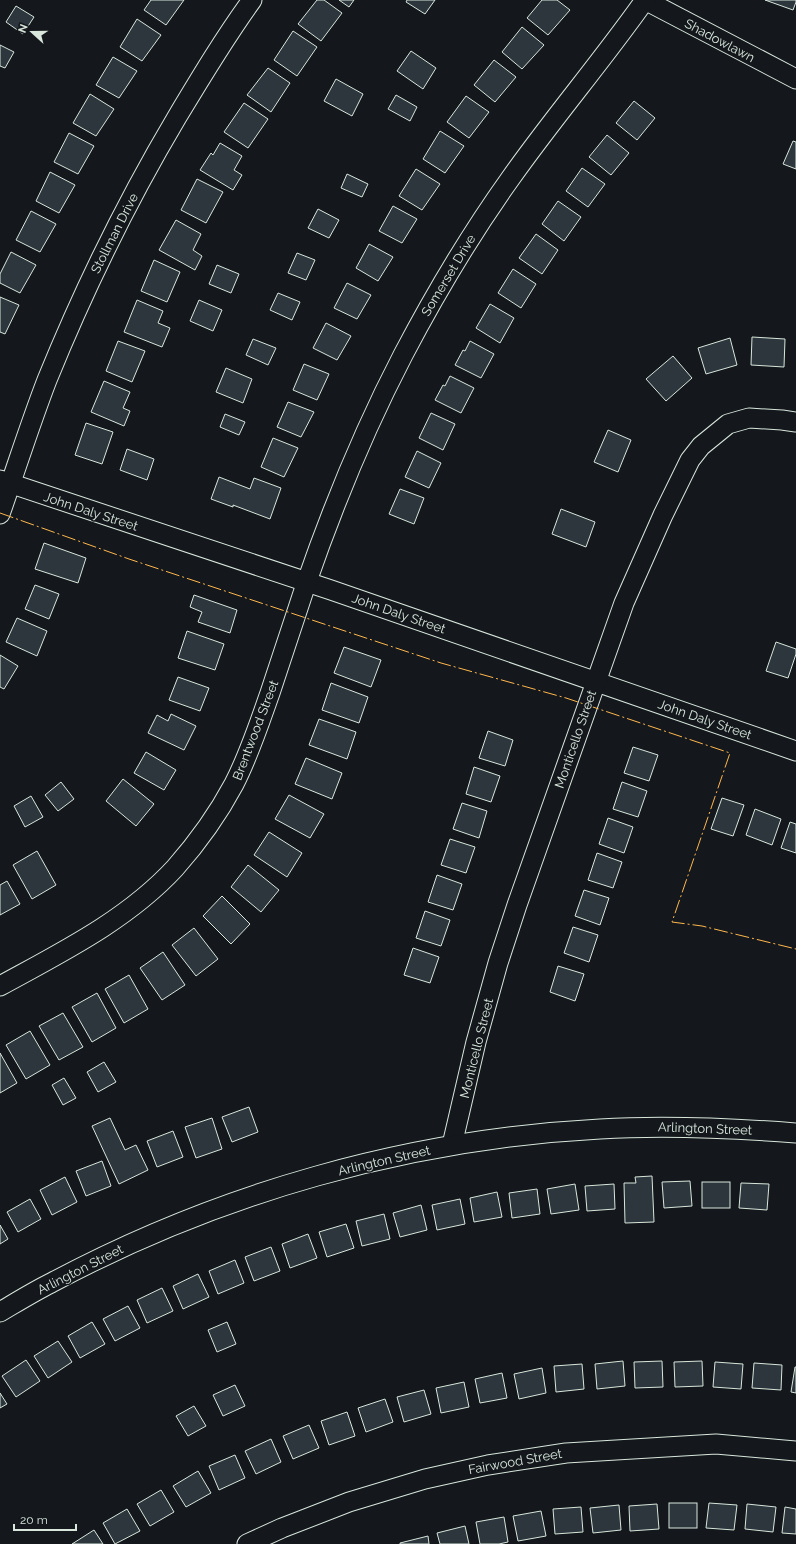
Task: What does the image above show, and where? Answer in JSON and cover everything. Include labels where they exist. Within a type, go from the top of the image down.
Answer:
[{"type":"street","name":"Stollman Drive","points":[[0,514],[5,482],[76,310],[112,235],[154,156],[194,87],[252,0]]},
{"type":"street","name":"Shadowlawn","points":[[645,0],[796,79]]},
{"type":"street","name":"Somerset Drive","points":[[307,582],[332,515],[369,425],[402,357],[438,290],[468,241],[510,179],[556,116],[610,49],[645,0]]},
{"type":"street","name":"Monticello Street","points":[[452,1145],[476,1042],[498,963],[624,603],[663,515],[690,460],[710,437],[728,424],[749,418],[796,422]]},
{"type":"street","name":"John Daly Street","points":[[5,482],[307,582],[796,751]]},
{"type":"street","name":"Brentwood Street","points":[[0,986],[116,920],[146,896],[174,869],[199,839],[221,808],[236,781],[255,736],[307,582]]},
{"type":"street","name":"Arlington Street","points":[[0,1312],[50,1283],[114,1251],[197,1215],[298,1181],[371,1161],[452,1145],[546,1133],[608,1128],[730,1128],[796,1133]]},
{"type":"street","name":"Fairwood Street","points":[[247,1544],[282,1528],[349,1502],[426,1479],[488,1465],[566,1453],[708,1444],[796,1451]]},
{"type":"building","points":[[151,0],[184,0],[166,25],[144,10]]},
{"type":"building","points":[[317,0],[324,0],[342,13],[321,41],[298,24]]},
{"type":"building","points":[[339,0],[354,0],[349,7]]},
{"type":"building","points":[[407,0],[435,0],[425,14],[406,2]]},
{"type":"building","points":[[542,0],[557,0],[570,10],[548,35],[527,18]]},
{"type":"building","points":[[765,0],[796,0],[796,2],[793,10]]},
{"type":"building","points":[[16,6],[34,17],[23,34],[6,22]]},
{"type":"building","points":[[137,19],[161,35],[142,61],[120,47]]},
{"type":"building","points":[[522,27],[544,45],[522,69],[502,52]]},
{"type":"building","points":[[293,31],[317,47],[297,76],[274,60]]},
{"type":"building","points":[[0,45],[14,52],[5,68],[0,66]]},
{"type":"building","points":[[411,51],[436,68],[423,89],[397,71]]},
{"type":"building","points":[[113,57],[137,71],[119,98],[96,85]]},
{"type":"building","points":[[494,60],[516,77],[495,102],[474,85]]},
{"type":"building","points":[[268,68],[290,83],[271,112],[247,95]]},
{"type":"building","points":[[336,79],[363,94],[352,116],[324,101]]},
{"type":"building","points":[[90,94],[114,109],[96,136],[73,123]]},
{"type":"building","points":[[396,95],[417,107],[410,121],[388,109]]},
{"type":"building","points":[[466,96],[489,112],[469,138],[447,122]]},
{"type":"building","points":[[634,101],[655,118],[637,140],[616,123]]},
{"type":"building","points":[[244,103],[268,119],[248,148],[224,132]]},
{"type":"building","points":[[440,131],[464,146],[445,173],[423,159]]},
{"type":"building","points":[[69,133],[94,146],[78,174],[54,162]]},
{"type":"building","points":[[607,135],[629,153],[611,175],[589,157]]},
{"type":"building","points":[[793,141],[796,142],[796,169],[783,164]]},
{"type":"building","points":[[220,143],[242,156],[234,170],[242,175],[233,190],[200,170],[211,153],[213,155]]},
{"type":"building","points":[[582,168],[605,184],[588,207],[566,191]]},
{"type":"building","points":[[416,169],[440,184],[422,210],[399,196]]},
{"type":"building","points":[[50,172],[75,185],[59,213],[36,201]]},
{"type":"building","points":[[347,174],[368,184],[362,197],[341,188]]},
{"type":"building","points":[[197,179],[223,192],[206,223],[181,210]]},
{"type":"building","points":[[558,201],[581,217],[564,241],[542,224]]},
{"type":"building","points":[[393,206],[417,219],[402,243],[379,231]]},
{"type":"building","points":[[318,209],[339,220],[329,238],[308,228]]},
{"type":"building","points":[[31,211],[56,224],[40,252],[16,240]]},
{"type":"building","points":[[176,220],[201,234],[193,250],[202,256],[195,270],[159,250]]},
{"type":"building","points":[[536,234],[558,250],[542,274],[519,258]]},
{"type":"building","points":[[369,244],[393,257],[378,281],[356,268]]},
{"type":"building","points":[[11,252],[36,265],[20,293],[0,283],[0,274]]},
{"type":"building","points":[[297,253],[315,260],[306,280],[288,273]]},
{"type":"building","points":[[154,260],[180,272],[167,302],[141,291]]},
{"type":"building","points":[[217,265],[239,274],[231,293],[209,284]]},
{"type":"building","points":[[513,269],[536,284],[521,308],[498,293]]},
{"type":"building","points":[[347,283],[371,295],[357,319],[334,308]]},
{"type":"building","points":[[278,293],[300,302],[292,320],[270,310]]},
{"type":"building","points":[[0,297],[19,305],[5,334],[0,332]]},
{"type":"building","points":[[137,300],[163,311],[158,323],[170,328],[162,347],[124,332]]},
{"type":"building","points":[[199,300],[222,310],[213,331],[190,321]]},
{"type":"building","points":[[490,304],[514,318],[500,343],[476,328]]},
{"type":"building","points":[[326,323],[351,336],[337,360],[313,348]]},
{"type":"building","points":[[752,337],[785,339],[784,367],[751,365]]},
{"type":"building","points":[[730,338],[737,365],[706,374],[698,348]]},
{"type":"building","points":[[253,339],[276,348],[268,365],[246,355]]},
{"type":"building","points":[[118,341],[145,351],[132,382],[106,371]]},
{"type":"building","points":[[470,341],[494,354],[481,378],[455,365]]},
{"type":"building","points":[[673,356],[692,378],[666,401],[646,379]]},
{"type":"building","points":[[304,364],[329,374],[317,400],[293,390]]},
{"type":"building","points":[[226,368],[252,379],[243,403],[216,392]]},
{"type":"building","points":[[450,376],[474,388],[461,413],[435,400]]},
{"type":"building","points":[[104,381],[130,392],[123,408],[130,411],[124,426],[91,412]]},
{"type":"building","points":[[288,402],[314,412],[301,437],[277,427]]},
{"type":"building","points":[[431,413],[455,424],[443,450],[419,438]]},
{"type":"building","points":[[225,414],[245,422],[239,435],[220,427]]},
{"type":"building","points":[[86,423],[113,432],[102,464],[75,455]]},
{"type":"building","points":[[608,430],[631,440],[618,472],[594,462]]},
{"type":"building","points":[[273,438],[298,448],[284,477],[261,467]]},
{"type":"building","points":[[127,449],[154,459],[147,480],[120,470]]},
{"type":"building","points":[[417,451],[441,463],[429,488],[405,477]]},
{"type":"building","points":[[219,477],[250,489],[254,478],[281,488],[270,519],[233,505],[233,507],[211,499]]},
{"type":"building","points":[[400,489],[424,498],[414,524],[389,514]]},
{"type":"building","points":[[561,509],[595,522],[586,547],[552,534]]},
{"type":"building","points":[[44,543],[86,558],[78,583],[35,569]]},
{"type":"building","points":[[35,585],[59,594],[49,619],[25,609]]},
{"type":"building","points":[[194,595],[237,610],[230,633],[198,622],[202,612],[190,607]]},
{"type":"building","points":[[17,618],[47,631],[37,656],[6,642]]},
{"type":"building","points":[[187,631],[224,644],[215,670],[178,658]]},
{"type":"building","points":[[776,642],[796,649],[796,654],[788,678],[766,671]]},
{"type":"building","points":[[344,647],[381,660],[371,687],[334,673]]},
{"type":"building","points":[[0,655],[18,666],[4,689],[0,687]]},
{"type":"building","points":[[178,677],[209,688],[200,711],[169,700]]},
{"type":"building","points":[[331,683],[368,697],[359,723],[322,710]]},
{"type":"building","points":[[171,714],[196,726],[184,750],[148,733],[157,715],[168,721]]},
{"type":"building","points":[[319,719],[356,732],[347,759],[309,745]]},
{"type":"building","points":[[488,731],[513,740],[505,766],[479,758]]},
{"type":"building","points":[[633,747],[658,755],[649,781],[624,773]]},
{"type":"building","points":[[146,752],[176,770],[164,790],[134,773]]},
{"type":"building","points":[[306,758],[342,773],[332,799],[295,784]]},
{"type":"building","points":[[474,767],[500,776],[491,802],[466,794]]},
{"type":"building","points":[[123,779],[154,804],[136,826],[106,801]]},
{"type":"building","points":[[61,782],[74,799],[58,811],[45,795]]},
{"type":"building","points":[[622,782],[647,791],[638,817],[613,809]]},
{"type":"building","points":[[289,795],[324,814],[310,838],[275,819]]},
{"type":"building","points":[[31,796],[43,817],[25,827],[14,806]]},
{"type":"building","points":[[722,798],[744,805],[733,836],[711,829]]},
{"type":"building","points":[[462,803],[487,811],[479,838],[453,829]]},
{"type":"building","points":[[755,809],[781,819],[772,845],[746,835]]},
{"type":"building","points":[[608,818],[633,827],[624,853],[599,844]]},
{"type":"building","points":[[790,822],[796,824],[796,853],[781,848]]},
{"type":"building","points":[[269,832],[302,853],[287,877],[254,855]]},
{"type":"building","points":[[450,839],[475,847],[466,873],[441,865]]},
{"type":"building","points":[[37,851],[56,885],[32,899],[13,865]]},
{"type":"building","points":[[597,853],[622,862],[613,888],[588,880]]},
{"type":"building","points":[[248,865],[279,890],[261,912],[231,887]]},
{"type":"building","points":[[437,875],[462,884],[453,910],[428,902]]},
{"type":"building","points":[[7,881],[20,904],[0,915],[0,885]]},
{"type":"building","points":[[584,890],[609,898],[600,925],[575,916]]},
{"type":"building","points":[[222,896],[250,924],[231,944],[203,916]]},
{"type":"building","points":[[425,911],[450,920],[441,946],[416,938]]},
{"type":"building","points":[[573,927],[598,935],[589,962],[564,953]]},
{"type":"building","points":[[194,928],[218,959],[196,976],[172,945]]},
{"type":"building","points":[[413,948],[439,957],[430,983],[404,975]]},
{"type":"building","points":[[163,952],[185,985],[162,1000],[140,968]]},
{"type":"building","points":[[558,966],[584,974],[575,1001],[550,992]]},
{"type":"building","points":[[129,975],[148,1009],[124,1023],[105,989]]},
{"type":"building","points":[[97,993],[116,1028],[92,1042],[72,1007]]},
{"type":"building","points":[[63,1013],[83,1047],[59,1060],[39,1026]]},
{"type":"building","points":[[30,1031],[50,1065],[26,1079],[6,1045]]},
{"type":"building","points":[[0,1053],[17,1083],[0,1093]]},
{"type":"building","points":[[104,1062],[116,1082],[98,1092],[87,1072]]},
{"type":"building","points":[[64,1078],[76,1098],[63,1105],[52,1085]]},
{"type":"building","points":[[249,1107],[258,1132],[232,1142],[222,1117]]},
{"type":"building","points":[[110,1118],[125,1150],[136,1145],[148,1170],[119,1184],[92,1126]]},
{"type":"building","points":[[212,1118],[222,1149],[196,1158],[185,1127]]},
{"type":"building","points":[[173,1131],[183,1157],[157,1167],[147,1141]]},
{"type":"building","points":[[102,1161],[111,1186],[86,1196],[76,1171]]},
{"type":"building","points":[[652,1176],[654,1222],[625,1223],[624,1183],[636,1183],[635,1177]]},
{"type":"building","points":[[65,1177],[77,1202],[52,1215],[40,1190]]},
{"type":"building","points":[[690,1181],[692,1206],[664,1208],[662,1182]]},
{"type":"building","points":[[702,1182],[730,1182],[730,1208],[702,1208]]},
{"type":"building","points":[[741,1183],[769,1184],[767,1210],[739,1208]]},
{"type":"building","points":[[575,1184],[579,1210],[551,1214],[547,1189]]},
{"type":"building","points":[[614,1184],[615,1209],[587,1211],[585,1186]]},
{"type":"building","points":[[537,1189],[540,1214],[512,1218],[509,1193]]},
{"type":"building","points":[[497,1192],[502,1217],[474,1222],[470,1198]]},
{"type":"building","points":[[30,1199],[41,1219],[18,1232],[7,1212]]},
{"type":"building","points":[[460,1199],[465,1224],[437,1230],[432,1205]]},
{"type":"building","points":[[421,1205],[427,1230],[400,1237],[393,1213]]},
{"type":"building","points":[[384,1214],[390,1239],[362,1246],[356,1221]]},
{"type":"building","points":[[346,1224],[354,1248],[327,1257],[319,1232]]},
{"type":"building","points":[[0,1225],[8,1239],[0,1244]]},
{"type":"building","points":[[308,1234],[317,1258],[290,1268],[282,1244]]},
{"type":"building","points":[[271,1247],[280,1271],[254,1281],[245,1257]]},
{"type":"building","points":[[235,1260],[244,1283],[218,1294],[209,1271]]},
{"type":"building","points":[[198,1274],[209,1297],[183,1309],[173,1286]]},
{"type":"building","points":[[162,1288],[173,1311],[147,1323],[137,1300]]},
{"type":"building","points":[[128,1306],[140,1328],[115,1341],[103,1319]]},
{"type":"building","points":[[92,1322],[105,1344],[80,1358],[68,1336]]},
{"type":"building","points":[[227,1322],[236,1344],[217,1352],[208,1330]]},
{"type":"building","points":[[58,1341],[72,1362],[48,1378],[34,1356]]},
{"type":"building","points":[[26,1360],[40,1381],[16,1397],[2,1376]]},
{"type":"building","points":[[623,1361],[625,1386],[597,1389],[595,1364]]},
{"type":"building","points":[[662,1361],[663,1387],[635,1388],[634,1362]]},
{"type":"building","points":[[702,1361],[703,1386],[675,1387],[674,1362]]},
{"type":"building","points":[[715,1362],[743,1364],[741,1389],[713,1387]]},
{"type":"building","points":[[754,1363],[782,1365],[781,1390],[752,1388]]},
{"type":"building","points":[[582,1364],[584,1389],[556,1392],[554,1366]]},
{"type":"building","points":[[796,1367],[796,1393],[791,1392]]},
{"type":"building","points":[[542,1368],[546,1393],[519,1399],[514,1374]]},
{"type":"building","points":[[502,1373],[507,1398],[480,1403],[475,1379]]},
{"type":"building","points":[[464,1382],[469,1407],[441,1413],[436,1388]]},
{"type":"building","points":[[235,1385],[245,1406],[223,1416],[213,1395]]},
{"type":"building","points":[[424,1390],[431,1414],[404,1422],[397,1397]]},
{"type":"building","points":[[0,1393],[7,1404],[0,1408]]},
{"type":"building","points":[[385,1399],[393,1422],[366,1432],[358,1408]]},
{"type":"building","points":[[194,1406],[206,1426],[188,1436],[176,1416]]},
{"type":"building","points":[[347,1412],[355,1436],[329,1445],[321,1421]]},
{"type":"building","points":[[309,1425],[319,1448],[293,1459],[283,1436]]},
{"type":"building","points":[[271,1439],[281,1462],[256,1474],[245,1451]]},
{"type":"building","points":[[235,1455],[245,1478],[219,1490],[209,1466]]},
{"type":"building","points":[[198,1471],[211,1493],[186,1507],[173,1486]]},
{"type":"building","points":[[161,1490],[174,1512],[150,1526],[137,1504]]},
{"type":"building","points":[[669,1503],[697,1503],[697,1528],[669,1528]]},
{"type":"building","points":[[709,1503],[737,1505],[734,1530],[706,1528]]},
{"type":"building","points":[[657,1504],[659,1529],[630,1531],[629,1506]]},
{"type":"building","points":[[747,1504],[776,1507],[773,1532],[745,1529]]},
{"type":"building","points":[[619,1505],[621,1530],[593,1533],[590,1508]]},
{"type":"building","points":[[581,1507],[583,1532],[555,1534],[553,1509]]},
{"type":"building","points":[[785,1507],[796,1509],[796,1534],[782,1533]]},
{"type":"building","points":[[127,1509],[140,1531],[115,1544],[103,1523]]},
{"type":"building","points":[[541,1511],[546,1536],[518,1541],[513,1516]]},
{"type":"building","points":[[504,1517],[508,1542],[499,1544],[480,1544],[476,1522]]},
{"type":"building","points":[[465,1526],[469,1544],[440,1544],[437,1533]]},
{"type":"building","points":[[94,1530],[103,1544],[72,1544]]},
{"type":"building","points":[[428,1536],[429,1544],[400,1544],[400,1543]]},
{"type":"power","points":[[0,513],[129,559],[441,663],[566,698],[730,753],[672,922],[702,926],[796,949]]}]
